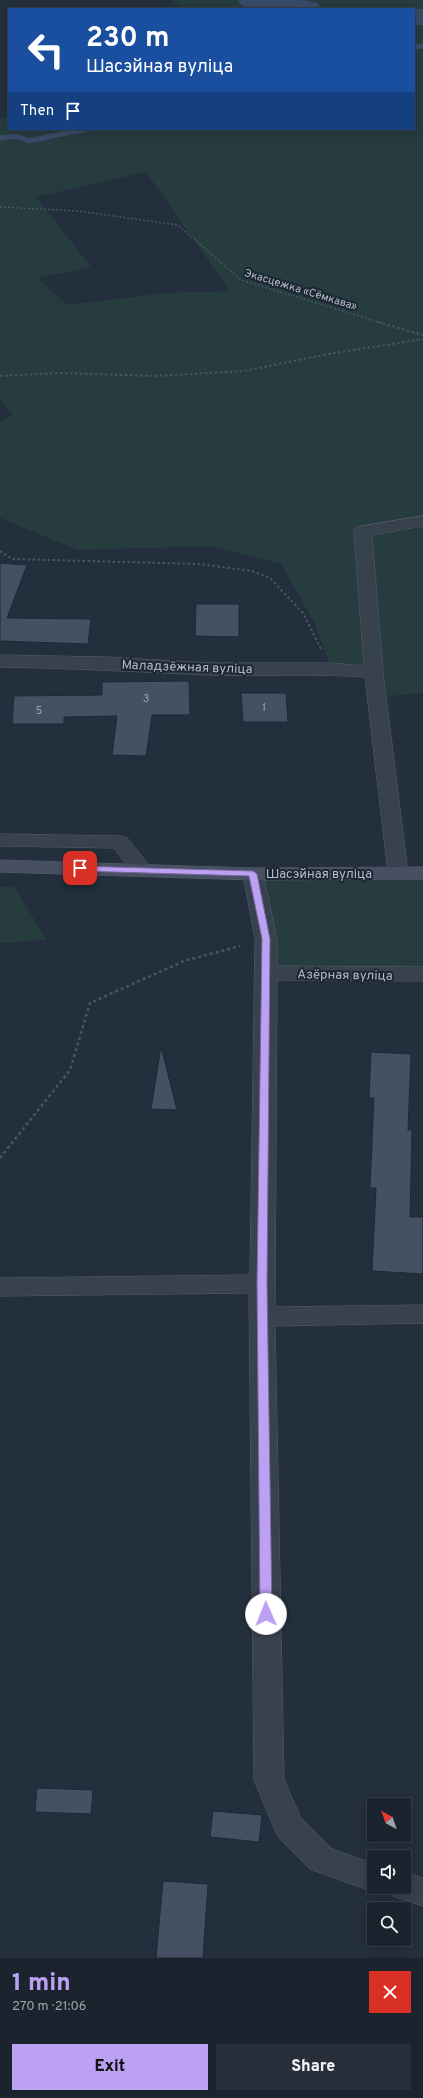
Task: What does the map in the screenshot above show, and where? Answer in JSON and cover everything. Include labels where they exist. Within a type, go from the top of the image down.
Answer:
[{"type":"main road","name":"Шасэйная вуліца","points":[[0,866],[253,874],[423,873]]},
{"type":"street","points":[[398,873],[374,672],[363,531],[423,521]]},
{"type":"street","name":"Маладзёжная вуліца","points":[[0,661],[105,662],[211,669],[331,669],[374,672]]},
{"type":"street","points":[[0,840],[120,842],[143,870]]},
{"type":"street","points":[[253,874],[266,939],[262,1284],[269,1780],[289,1827],[321,1858],[367,1875]]},
{"type":"street","name":"Азёрная вуліца","points":[[266,973],[423,974]]},
{"type":"street","points":[[0,1287],[262,1284]]},
{"type":"street","points":[[263,1317],[423,1314]]},
{"type":"street","points":[[411,1888],[423,1892]]},
{"type":"path","name":"Экасцежка «Сёмкава»","points":[[0,207],[78,211],[178,225],[241,280],[423,334]]},
{"type":"path","points":[[0,376],[58,373],[154,376],[244,370],[423,339]]},
{"type":"path","points":[[0,551],[12,559],[199,564],[252,571],[270,578],[303,614],[331,669]]},
{"type":"path","points":[[0,1158],[70,1070],[90,1003],[184,960],[266,939]]},
{"type":"green space","points":[[172,0],[423,0],[423,693],[378,697],[374,672],[331,669],[314,622],[281,564],[212,546],[78,550],[0,518],[0,423],[13,415],[0,399],[0,119],[8,116],[8,130],[415,130],[415,8],[183,8]],"holes":[[[146,172],[230,291],[165,293],[67,305],[38,278],[91,267],[36,197]]]},
{"type":"green space","points":[[253,874],[423,878],[423,974],[266,973]]},
{"type":"green space","points":[[0,887],[14,887],[47,940],[0,943]]},
{"type":"building","points":[[0,563],[27,565],[7,618],[91,619],[88,644],[0,641]]},
{"type":"building","points":[[196,604],[239,604],[239,637],[195,636]]},
{"type":"building","points":[[189,681],[190,715],[152,715],[146,756],[112,755],[117,716],[64,717],[64,724],[12,724],[14,696],[102,695],[102,682]]},
{"type":"building","points":[[241,693],[286,693],[288,722],[243,722]]},
{"type":"building","points":[[161,1047],[177,1110],[151,1109]]},
{"type":"building","points":[[371,1052],[411,1054],[408,1130],[412,1130],[410,1217],[423,1217],[423,1274],[372,1271],[376,1188],[370,1188],[374,1098],[369,1098]]},
{"type":"building","points":[[37,1788],[93,1790],[91,1814],[35,1812]]},
{"type":"building","points":[[213,1811],[262,1815],[259,1842],[210,1837]]},
{"type":"building","points":[[163,1881],[208,1884],[203,1958],[156,1958]]},
{"type":"waterway","points":[[251,0],[302,8]]},
{"type":"waterway","points":[[415,17],[423,17]]},
{"type":"waterway","points":[[415,47],[423,46]]},
{"type":"waterway","points":[[0,138],[17,136],[28,141],[82,130]]},
{"type":"route","points":[[80,868],[253,874],[266,939],[262,1284],[266,1614]]}]
